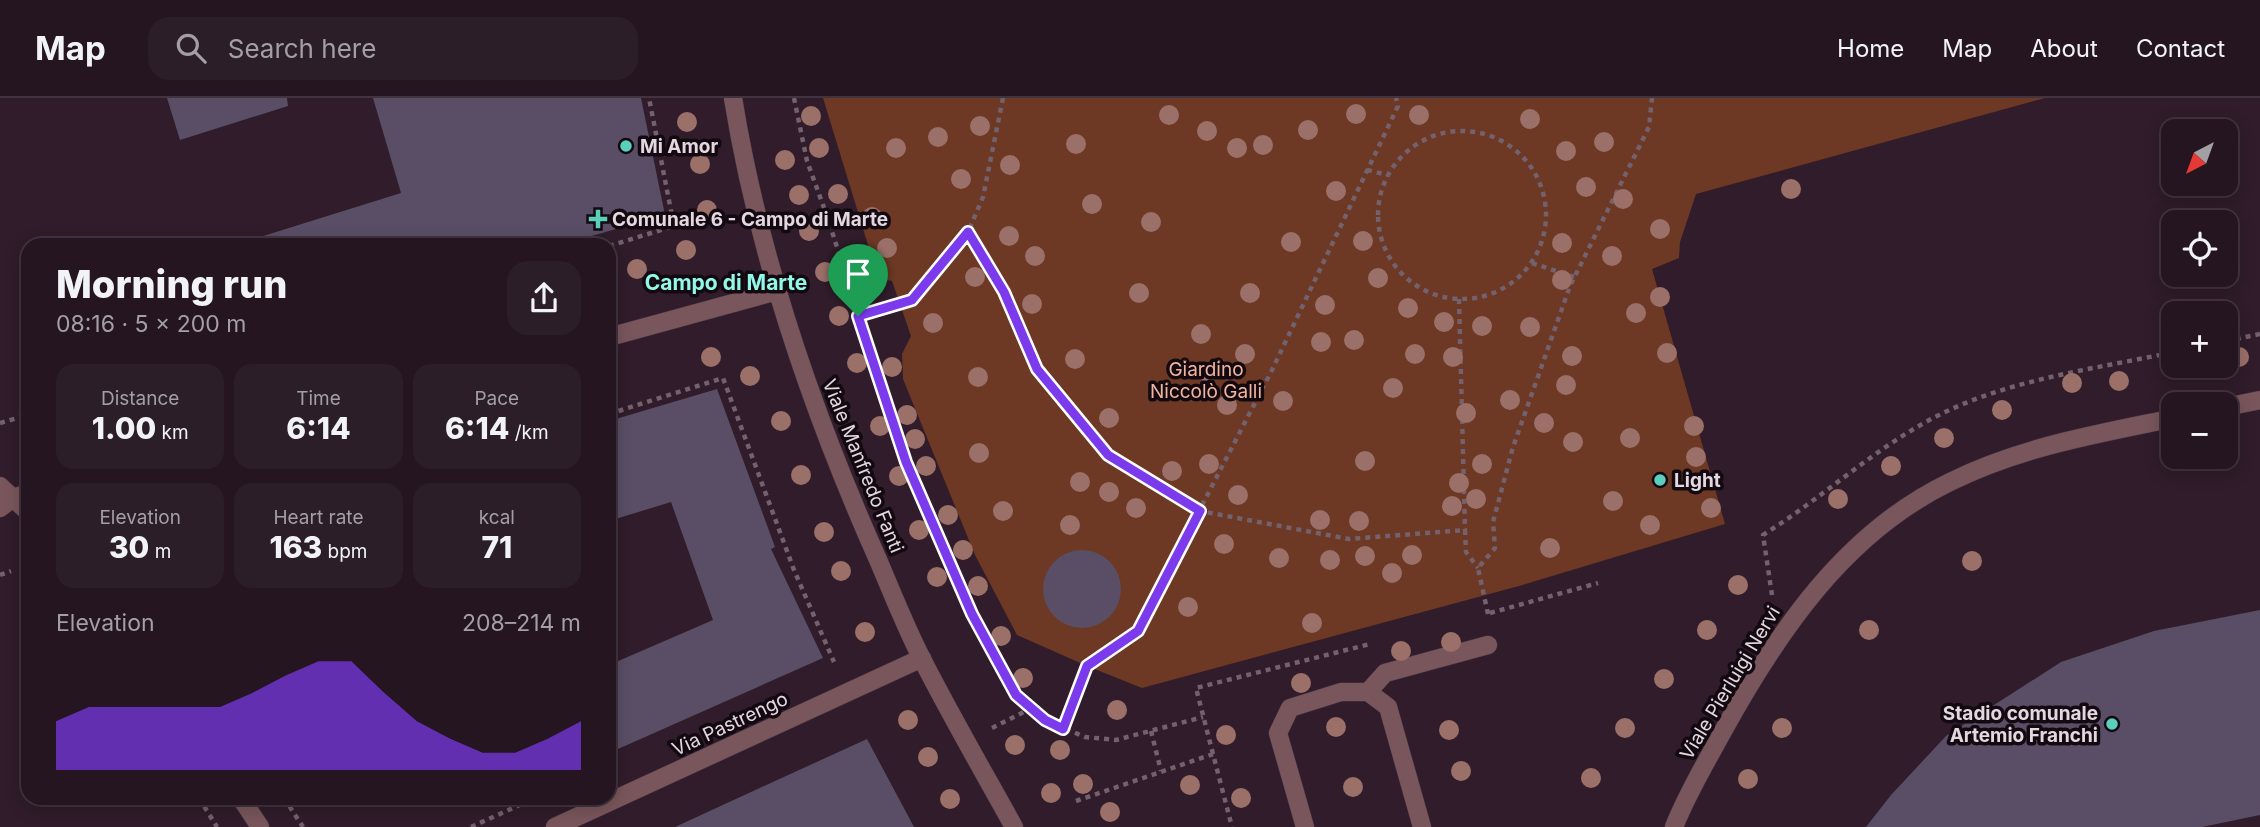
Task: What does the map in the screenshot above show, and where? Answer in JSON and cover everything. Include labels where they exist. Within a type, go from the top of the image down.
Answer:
[{"type":"street","name":"Viale Manfredo Fanti","points":[[733,98],[777,291],[808,391],[854,506],[922,658],[1014,827]]},
{"type":"street","points":[[616,335],[777,291]]},
{"type":"street","points":[[2238,405],[2260,400]]},
{"type":"street","name":"Viale Pierluigi Nervi","points":[[1674,827],[1725,727],[1772,648],[1821,583],[1871,533],[1897,513],[1950,482],[2011,457],[2066,440],[2161,421]]},
{"type":"street","points":[[1368,692],[1385,673],[1488,645]]},
{"type":"street","name":"Via Pastrengo","points":[[616,799],[922,658]]},
{"type":"street","points":[[1305,827],[1278,733],[1290,708],[1341,692],[1368,692],[1388,707],[1422,827]]},
{"type":"street","points":[[246,805],[260,827]]},
{"type":"street","name":"Via Pastrengo","points":[[555,827],[603,805]]},
{"type":"path","points":[[616,244],[674,226],[649,98]]},
{"type":"path","points":[[794,98],[807,161],[906,462],[972,614],[1008,682],[1030,709],[1063,729],[1085,737],[1116,740],[1203,716]]},
{"type":"path","points":[[858,316],[912,300],[968,232],[984,197],[1003,98]]},
{"type":"path","points":[[1063,729],[1087,666],[1138,631],[1272,370],[1398,106],[1395,98]]},
{"type":"path","points":[[1478,568],[1495,548],[1493,522],[1513,447],[1574,277],[1649,127],[1652,98]]},
{"type":"path","points":[[1470,132],[1494,138],[1516,151],[1532,169],[1543,191],[1546,216],[1542,241],[1532,263],[1518,279],[1500,291],[1480,298],[1459,299],[1436,295],[1413,284],[1396,267],[1384,246],[1378,223],[1380,198],[1388,175],[1402,156],[1422,141],[1445,133],[1470,132]]},
{"type":"path","points":[[1367,170],[1388,175]]},
{"type":"path","points":[[968,232],[1004,292],[1037,369],[1108,455],[1200,511],[1349,538],[1465,530]]},
{"type":"path","points":[[1532,263],[1574,277]]},
{"type":"path","points":[[1459,299],[1466,552],[1478,568],[1488,614]]},
{"type":"path","points":[[2238,339],[2260,334]]},
{"type":"path","points":[[1763,535],[1790,518],[1864,460],[1925,422],[1973,400],[2020,384],[2161,355]]},
{"type":"path","points":[[616,412],[723,378],[794,570],[835,661],[829,664]]},
{"type":"path","points":[[0,423],[21,417]]},
{"type":"path","points":[[0,575],[11,572]]},
{"type":"path","points":[[1196,688],[1232,827]]},
{"type":"path","points":[[966,741],[1030,709]]},
{"type":"path","points":[[1151,731],[1161,771]]},
{"type":"path","points":[[1076,801],[1213,754]]},
{"type":"path","points":[[204,805],[218,827]]},
{"type":"path","points":[[289,805],[303,827]]},
{"type":"path","points":[[471,827],[520,805]]},
{"type":"green space","name":"Giardino Niccolò Galli","points":[[823,98],[2045,98],[1696,194],[1680,242],[1679,258],[1652,269],[1725,524],[1519,586],[1142,688],[1017,635],[975,555],[903,379],[902,354],[911,336],[892,281],[882,279],[875,268]]},
{"type":"building","points":[[167,98],[287,98],[288,106],[180,140]]},
{"type":"building","points":[[373,98],[641,98],[665,215],[584,238],[260,238],[401,193]]},
{"type":"building","points":[[717,389],[775,547],[771,549],[823,658],[616,750],[616,662],[713,620],[671,502],[616,519],[616,419]]},
{"type":"building","points":[[1074,550],[1090,550],[1104,556],[1115,567],[1121,581],[1121,597],[1115,611],[1104,622],[1090,628],[1074,628],[1060,622],[1049,611],[1043,597],[1043,581],[1049,567],[1060,556]]},
{"type":"building","name":"Stadio comunale Artemio Franchi","points":[[2260,610],[2260,815],[2202,827],[1866,827],[1891,795],[1946,736],[2061,662],[2154,631]]},
{"type":"building","points":[[867,739],[914,827],[675,827],[775,781]]},
{"type":"place","name":"Mi Amor","points":[[626,146]]},
{"type":"place","name":"Comunale 6 - Campo di Marte","points":[[598,219]]},
{"type":"place","name":"Light","points":[[1660,480]]},
{"type":"place","name":"Stadio comunale Artemio Franchi","points":[[2112,724]]},
{"type":"district","name":"Campo di Marte","points":[[726,282]]},
{"type":"route","points":[[968,232],[1004,292],[1037,369],[1108,455],[1200,511],[1138,631],[1087,666],[1063,729],[1045,720],[1016,695],[972,614],[906,462],[858,316],[912,300],[968,232]]}]
